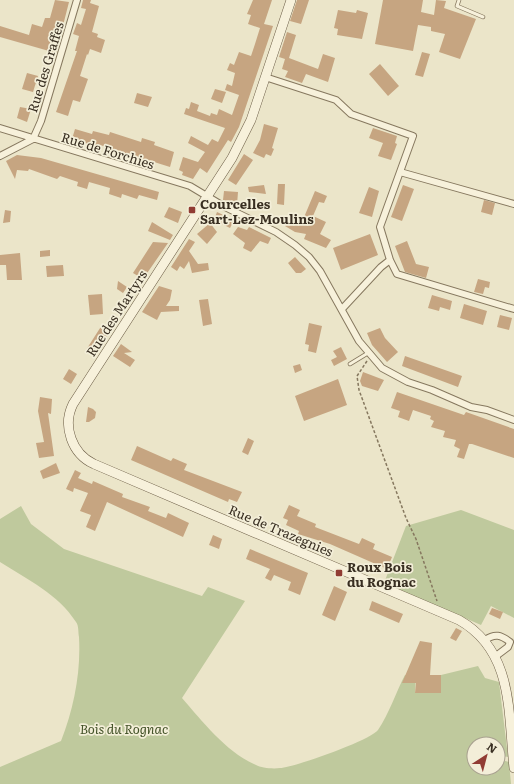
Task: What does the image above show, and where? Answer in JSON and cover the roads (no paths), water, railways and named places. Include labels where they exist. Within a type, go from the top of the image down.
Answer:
[{"type":"main road","name":"Rue des Martyrs","points":[[77,450],[68,427],[69,416],[73,404],[232,158],[248,128],[291,0]]},
{"type":"main road","name":"Rue de Trazegnies","points":[[77,450],[88,461],[101,468],[465,623],[485,640],[496,656],[504,682],[514,768]]},
{"type":"street","name":"Rue des Graffes","points":[[33,139],[41,120],[77,0]]},
{"type":"street","points":[[265,77],[336,100],[351,114],[412,136],[380,227],[390,260],[397,274],[514,309]]},
{"type":"street","name":"Rue de Forchies","points":[[0,128],[190,186],[208,195],[224,207],[276,232],[296,245],[309,257],[320,271],[359,341],[369,355],[389,373],[470,407],[487,410],[514,420]]},
{"type":"street","points":[[0,156],[33,139]]},
{"type":"street","points":[[400,172],[514,204]]},
{"type":"street","points":[[342,309],[381,267],[390,260]]},
{"type":"street","points":[[485,640],[493,635],[498,635],[512,643],[496,656]]},
{"type":"lane","points":[[459,0],[457,6],[483,17]]},
{"type":"lane","points":[[350,364],[369,355]]},
{"type":"place","name":"Courcelles Sart-Lez-Moulins","points":[[192,210]]},
{"type":"place","name":"Roux Bois du Rognac","points":[[339,573]]},
{"type":"park label","name":"Bois du Rognac","points":[[124,728]]}]
